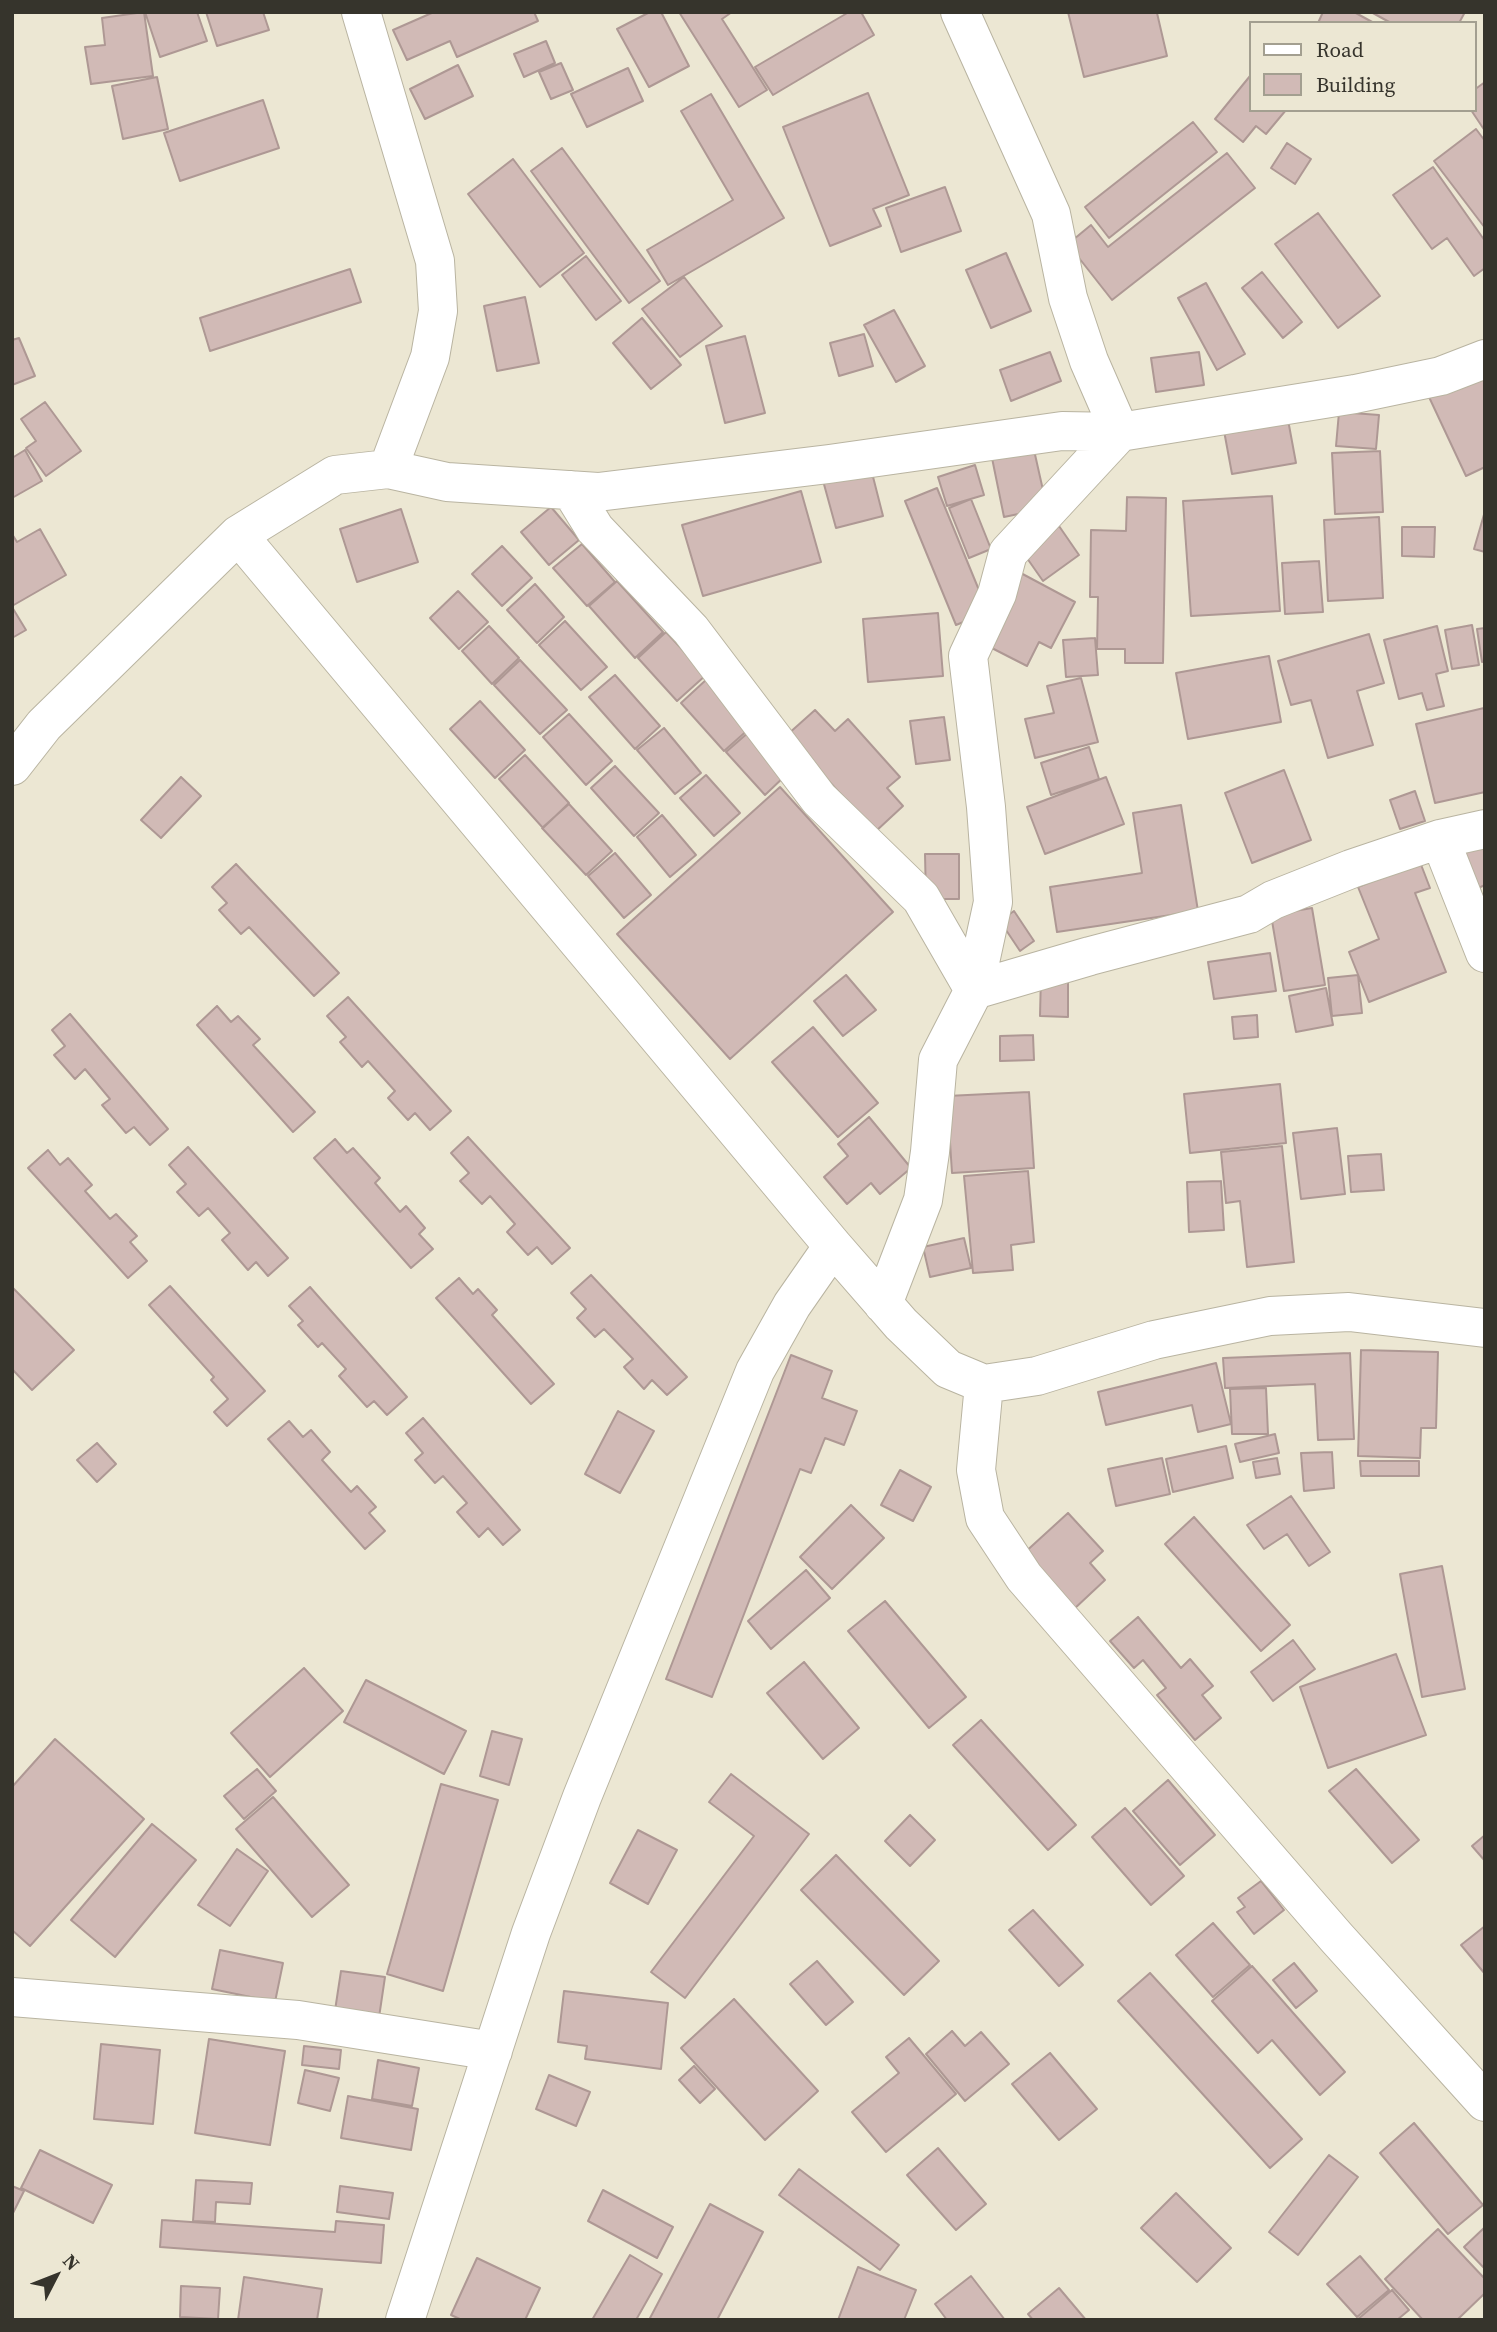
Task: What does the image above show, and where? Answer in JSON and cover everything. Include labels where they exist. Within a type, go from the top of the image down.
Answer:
[{"type":"street","points":[[361,12],[435,261],[438,311],[430,357],[388,469]]},
{"type":"street","points":[[960,12],[1051,214],[1068,298],[1089,361],[1120,432]]},
{"type":"street","points":[[12,766],[44,725],[238,534],[334,475],[388,469],[447,482],[611,491],[1062,431],[1120,432],[1368,392],[1441,376],[1485,359]]},
{"type":"street","points":[[883,1304],[923,1200],[938,1060],[974,990],[993,902],[986,807],[968,656],[997,594],[1007,553],[1120,432]]},
{"type":"street","points":[[571,490],[595,529],[691,630],[819,799],[921,898],[974,990]]},
{"type":"street","points":[[238,534],[833,1246],[901,1324],[948,1369],[984,1384],[1037,1376],[1154,1340],[1270,1316],[1349,1312],[1485,1328]]},
{"type":"street","points":[[974,990],[1249,914],[1273,900],[1351,869],[1440,839],[1485,829]]},
{"type":"street","points":[[1440,839],[1485,953]]},
{"type":"street","points":[[405,2320],[531,1933],[582,1797],[755,1371],[792,1305],[833,1246]]},
{"type":"street","points":[[984,1384],[976,1470],[985,1518],[1024,1577],[1336,1937],[1485,2102]]},
{"type":"street","points":[[12,1997],[298,2020],[493,2051]]},
{"type":"building","points":[[144,12],[153,76],[91,84],[85,47],[105,45],[102,18]]},
{"type":"building","points":[[145,12],[197,12],[207,41],[160,57]]},
{"type":"building","points":[[206,12],[263,12],[269,30],[217,46]]},
{"type":"building","points":[[434,12],[534,12],[538,21],[457,57],[450,41],[407,60],[393,30]]},
{"type":"building","points":[[650,12],[661,12],[689,66],[649,87],[617,29]]},
{"type":"building","points":[[679,12],[732,12],[722,19],[767,90],[739,107]]},
{"type":"building","points":[[849,12],[861,12],[874,35],[773,95],[755,67]]},
{"type":"building","points":[[1068,12],[1162,12],[1157,13],[1167,56],[1084,77]]},
{"type":"building","points":[[1323,12],[1354,12],[1370,21],[1319,21]]},
{"type":"building","points":[[1371,12],[1465,12],[1460,21],[1387,21]]},
{"type":"building","points":[[546,41],[555,63],[524,77],[514,54]]},
{"type":"building","points":[[561,63],[573,90],[551,99],[539,72]]},
{"type":"building","points":[[458,65],[473,96],[425,119],[410,89]]},
{"type":"building","points":[[628,68],[643,101],[587,127],[571,94]]},
{"type":"building","points":[[157,77],[168,129],[123,139],[112,86]]},
{"type":"building","points":[[1248,78],[1248,112],[1284,112],[1266,134],[1256,126],[1243,142],[1215,119]]},
{"type":"building","points":[[1485,82],[1485,131],[1472,112],[1476,112],[1476,89]]},
{"type":"building","points":[[868,93],[909,195],[873,209],[881,226],[830,246],[783,127]]},
{"type":"building","points":[[711,94],[784,218],[668,285],[647,250],[733,200],[681,111]]},
{"type":"building","points":[[263,100],[279,148],[180,181],[164,133]]},
{"type":"building","points":[[1193,122],[1217,152],[1109,238],[1085,207]]},
{"type":"building","points":[[1476,129],[1485,141],[1485,228],[1434,161]]},
{"type":"building","points":[[1287,143],[1311,159],[1295,184],[1271,168]]},
{"type":"building","points":[[562,148],[660,281],[629,303],[531,171]]},
{"type":"building","points":[[1227,153],[1255,188],[1112,300],[1068,244],[1091,225],[1108,247]]},
{"type":"building","points":[[513,159],[584,253],[540,287],[468,194]]},
{"type":"building","points":[[1433,167],[1485,241],[1485,268],[1474,276],[1447,238],[1432,249],[1393,195]]},
{"type":"building","points":[[945,187],[961,231],[901,252],[886,208]]},
{"type":"building","points":[[1318,213],[1380,296],[1338,328],[1275,244]]},
{"type":"building","points":[[1006,253],[1031,311],[991,328],[966,270]]},
{"type":"building","points":[[586,256],[621,301],[596,320],[562,275]]},
{"type":"building","points":[[350,269],[361,302],[210,351],[200,318]]},
{"type":"building","points":[[1262,272],[1302,322],[1283,338],[1242,288]]},
{"type":"building","points":[[684,277],[722,326],[680,357],[642,309]]},
{"type":"building","points":[[1206,283],[1245,354],[1217,370],[1178,298]]},
{"type":"building","points":[[525,297],[539,363],[497,371],[484,306]]},
{"type":"building","points":[[894,310],[925,366],[896,382],[864,325]]},
{"type":"building","points":[[642,318],[681,365],[651,389],[613,343]]},
{"type":"building","points":[[864,334],[873,366],[839,376],[830,343]]},
{"type":"building","points":[[745,336],[765,413],[725,423],[706,346]]},
{"type":"building","points":[[19,338],[35,376],[12,385],[12,340]]},
{"type":"building","points":[[1050,352],[1061,381],[1011,401],[1000,370]]},
{"type":"building","points":[[1199,352],[1204,385],[1156,392],[1151,358]]},
{"type":"building","points":[[1485,371],[1485,467],[1466,476],[1429,397]]},
{"type":"building","points":[[45,402],[81,451],[46,476],[26,448],[36,441],[21,419]]},
{"type":"building","points":[[1286,409],[1296,463],[1232,474],[1222,420]]},
{"type":"building","points":[[1339,412],[1379,415],[1376,449],[1336,446]]},
{"type":"building","points":[[25,450],[42,481],[12,498],[12,458]]},
{"type":"building","points":[[1034,450],[1047,508],[1004,517],[992,458]]},
{"type":"building","points":[[1380,451],[1383,512],[1335,514],[1332,453]]},
{"type":"building","points":[[870,465],[883,516],[836,528],[822,477]]},
{"type":"building","points":[[975,465],[984,495],[947,506],[938,477]]},
{"type":"building","points":[[937,488],[988,612],[956,625],[905,501]]},
{"type":"building","points":[[801,491],[821,562],[703,596],[682,525]]},
{"type":"building","points":[[1272,496],[1280,611],[1191,616],[1183,501]]},
{"type":"building","points":[[1127,497],[1166,498],[1163,663],[1125,663],[1125,649],[1097,649],[1098,597],[1090,597],[1091,530],[1126,531]]},
{"type":"building","points":[[971,499],[991,549],[969,558],[949,508]]},
{"type":"building","points":[[551,507],[579,540],[549,565],[521,532]]},
{"type":"building","points":[[401,509],[418,562],[357,582],[340,529]]},
{"type":"building","points":[[1485,511],[1485,552],[1474,549]]},
{"type":"building","points":[[1379,517],[1383,598],[1328,601],[1324,520]]},
{"type":"building","points":[[1059,526],[1079,555],[1043,581],[1022,551]]},
{"type":"building","points":[[1402,527],[1435,527],[1434,557],[1402,556]]},
{"type":"building","points":[[40,529],[66,575],[12,606],[12,534],[17,542]]},
{"type":"building","points":[[582,544],[615,582],[587,606],[553,568]]},
{"type":"building","points":[[502,546],[532,578],[502,606],[472,574]]},
{"type":"building","points":[[1319,561],[1323,612],[1285,614],[1282,563]]},
{"type":"building","points":[[1017,571],[1075,602],[1051,648],[1039,642],[1027,666],[980,642]]},
{"type":"building","points":[[617,581],[663,632],[635,658],[589,606]]},
{"type":"building","points":[[535,584],[564,617],[537,643],[507,610]]},
{"type":"building","points":[[458,591],[488,622],[459,649],[430,618]]},
{"type":"building","points":[[12,607],[26,630],[12,638]]},
{"type":"building","points":[[938,613],[943,676],[868,682],[863,619]]},
{"type":"building","points":[[565,621],[607,667],[581,690],[539,645]]},
{"type":"building","points":[[1472,625],[1479,665],[1452,669],[1445,630]]},
{"type":"building","points":[[489,626],[519,658],[492,684],[462,651]]},
{"type":"building","points":[[1437,626],[1448,671],[1436,674],[1444,706],[1427,710],[1422,693],[1399,699],[1384,640]]},
{"type":"building","points":[[1485,628],[1485,661],[1482,662],[1477,629]]},
{"type":"building","points":[[666,632],[706,675],[677,701],[638,658]]},
{"type":"building","points":[[1369,634],[1384,683],[1357,691],[1373,745],[1328,758],[1311,700],[1291,705],[1278,661]]},
{"type":"building","points":[[1095,638],[1098,675],[1066,677],[1063,640]]},
{"type":"building","points":[[1269,656],[1281,722],[1188,739],[1176,673]]},
{"type":"building","points":[[520,660],[567,710],[540,734],[494,685]]},
{"type":"building","points":[[615,675],[660,726],[635,749],[589,697]]},
{"type":"building","points":[[1081,678],[1098,742],[1035,758],[1025,719],[1054,713],[1047,686]]},
{"type":"building","points":[[707,679],[750,728],[724,751],[681,703]]},
{"type":"building","points":[[480,701],[525,750],[495,778],[450,729]]},
{"type":"building","points":[[1484,708],[1485,792],[1435,803],[1416,724]]},
{"type":"building","points":[[815,710],[835,731],[848,719],[900,777],[887,788],[903,806],[875,832],[787,735]]},
{"type":"building","points":[[569,714],[612,761],[586,785],[543,737]]},
{"type":"building","points":[[944,717],[950,760],[916,764],[910,721]]},
{"type":"building","points":[[664,728],[701,773],[675,794],[637,750]]},
{"type":"building","points":[[750,731],[788,773],[765,795],[726,752]]},
{"type":"building","points":[[1089,747],[1099,779],[1051,795],[1041,763]]},
{"type":"building","points":[[525,755],[569,803],[543,828],[499,779]]},
{"type":"building","points":[[615,766],[659,813],[634,836],[591,788]]},
{"type":"building","points":[[1284,770],[1311,840],[1252,863],[1225,793]]},
{"type":"building","points":[[706,775],[740,813],[714,836],[680,798]]},
{"type":"building","points":[[181,777],[201,796],[161,838],[141,820]]},
{"type":"building","points":[[1106,777],[1124,824],[1045,854],[1027,807]]},
{"type":"building","points":[[780,787],[893,912],[730,1059],[617,934]]},
{"type":"building","points":[[1415,791],[1425,821],[1400,829],[1390,800]]},
{"type":"building","points":[[569,804],[612,851],[586,875],[542,828]]},
{"type":"building","points":[[1181,805],[1198,911],[1057,932],[1050,887],[1142,873],[1133,813]]},
{"type":"building","points":[[662,815],[696,855],[670,877],[637,837]]},
{"type":"building","points":[[1485,842],[1485,885],[1467,893],[1451,856]]},
{"type":"building","points":[[615,853],[651,895],[624,918],[588,876]]},
{"type":"building","points":[[925,854],[959,854],[959,899],[926,899]]},
{"type":"building","points":[[1420,862],[1430,888],[1415,893],[1446,972],[1369,1002],[1349,952],[1379,939],[1358,887]]},
{"type":"building","points":[[236,864],[339,973],[314,996],[249,927],[241,934],[219,910],[227,903],[212,887]]},
{"type":"building","points":[[1312,908],[1325,985],[1284,991],[1271,915]]},
{"type":"building","points":[[1014,911],[1034,941],[1020,951],[1000,921]]},
{"type":"building","points":[[1270,953],[1276,991],[1214,999],[1208,962]]},
{"type":"building","points":[[846,975],[876,1010],[843,1036],[814,1001]]},
{"type":"building","points":[[1041,975],[1068,975],[1068,1017],[1040,1016]]},
{"type":"building","points":[[1358,975],[1362,1013],[1332,1016],[1328,978]]},
{"type":"building","points":[[1326,988],[1333,1025],[1296,1032],[1289,996]]},
{"type":"building","points":[[348,997],[451,1111],[430,1130],[415,1113],[408,1120],[388,1098],[395,1091],[368,1061],[362,1067],[340,1042],[346,1037],[327,1016]]},
{"type":"building","points":[[217,1006],[231,1022],[238,1016],[260,1039],[253,1045],[315,1112],[293,1132],[197,1025]]},
{"type":"building","points":[[70,1014],[168,1129],[150,1145],[134,1127],[126,1133],[102,1105],[110,1099],[85,1069],[75,1079],[54,1055],[65,1046],[52,1030]]},
{"type":"building","points":[[1257,1015],[1258,1037],[1234,1039],[1232,1017]]},
{"type":"building","points":[[813,1027],[878,1103],[838,1137],[772,1062]]},
{"type":"building","points":[[1033,1035],[1034,1060],[1000,1061],[1000,1036]]},
{"type":"building","points":[[1280,1084],[1286,1143],[1190,1153],[1184,1094]]},
{"type":"building","points":[[1029,1092],[1034,1168],[952,1173],[947,1096]]},
{"type":"building","points":[[869,1117],[911,1168],[880,1194],[871,1183],[847,1204],[824,1177],[848,1156],[838,1144]]},
{"type":"building","points":[[1337,1128],[1345,1194],[1301,1199],[1293,1133]]},
{"type":"building","points":[[468,1137],[570,1248],[552,1264],[537,1247],[528,1255],[507,1232],[515,1224],[490,1196],[482,1204],[460,1181],[469,1173],[451,1153]]},
{"type":"building","points":[[335,1139],[347,1153],[353,1148],[380,1178],[375,1183],[400,1212],[406,1206],[425,1228],[419,1234],[433,1249],[411,1268],[314,1158]]},
{"type":"building","points":[[1282,1146],[1294,1262],[1247,1267],[1240,1201],[1226,1203],[1221,1152]]},
{"type":"building","points":[[188,1147],[288,1258],[268,1276],[256,1262],[248,1270],[222,1240],[230,1233],[208,1208],[199,1216],[177,1192],[186,1184],[169,1165]]},
{"type":"building","points":[[48,1150],[60,1165],[68,1158],[92,1185],[85,1191],[110,1219],[116,1214],[137,1236],[130,1242],[147,1261],[128,1278],[28,1168]]},
{"type":"building","points":[[1381,1154],[1384,1190],[1351,1192],[1348,1156]]},
{"type":"building","points":[[1028,1171],[1034,1242],[1011,1245],[1013,1270],[973,1273],[964,1176]]},
{"type":"building","points":[[1221,1181],[1224,1230],[1189,1232],[1187,1182]]},
{"type":"building","points":[[964,1238],[971,1268],[930,1277],[923,1247]]},
{"type":"building","points":[[591,1275],[687,1377],[667,1395],[652,1380],[644,1389],[624,1367],[633,1359],[604,1329],[595,1337],[577,1318],[586,1309],[571,1293]]},
{"type":"building","points":[[459,1278],[473,1294],[478,1289],[497,1310],[492,1315],[554,1384],[531,1404],[436,1298]]},
{"type":"building","points":[[170,1286],[265,1391],[227,1426],[214,1412],[228,1399],[211,1380],[214,1377],[149,1305]]},
{"type":"building","points":[[12,1287],[74,1350],[32,1390],[12,1369]]},
{"type":"building","points":[[310,1287],[407,1397],[387,1415],[374,1401],[367,1407],[339,1376],[346,1369],[322,1343],[318,1347],[298,1325],[303,1321],[289,1306]]},
{"type":"building","points":[[1361,1350],[1438,1352],[1436,1428],[1421,1428],[1420,1458],[1358,1456]]},
{"type":"building","points":[[1350,1353],[1354,1439],[1318,1440],[1315,1384],[1225,1388],[1223,1358]]},
{"type":"building","points":[[791,1355],[832,1371],[822,1398],[857,1411],[844,1445],[825,1438],[811,1473],[800,1469],[712,1697],[666,1679]]},
{"type":"building","points":[[1216,1363],[1231,1424],[1198,1432],[1192,1405],[1106,1425],[1098,1392]]},
{"type":"building","points":[[1266,1388],[1268,1434],[1232,1434],[1230,1389]]},
{"type":"building","points":[[618,1411],[654,1431],[620,1493],[585,1474]]},
{"type":"building","points":[[423,1418],[520,1530],[503,1545],[488,1528],[479,1537],[457,1512],[467,1503],[443,1476],[435,1483],[415,1460],[423,1453],[406,1433]]},
{"type":"building","points":[[289,1421],[303,1437],[311,1430],[330,1452],[322,1460],[351,1492],[357,1486],[376,1507],[369,1513],[385,1531],[365,1549],[268,1439]]},
{"type":"building","points":[[1275,1434],[1279,1453],[1240,1462],[1235,1444]]},
{"type":"building","points":[[97,1443],[116,1464],[97,1482],[77,1460]]},
{"type":"building","points":[[1226,1446],[1233,1478],[1173,1492],[1166,1459]]},
{"type":"building","points":[[1332,1452],[1334,1488],[1304,1491],[1301,1453]]},
{"type":"building","points":[[1162,1458],[1170,1494],[1116,1506],[1108,1469]]},
{"type":"building","points":[[1277,1458],[1280,1474],[1256,1478],[1253,1462]]},
{"type":"building","points":[[1360,1461],[1419,1461],[1419,1476],[1361,1476]]},
{"type":"building","points":[[900,1470],[931,1487],[913,1521],[881,1505]]},
{"type":"building","points":[[1291,1496],[1330,1552],[1309,1566],[1287,1534],[1264,1549],[1247,1525]]},
{"type":"building","points":[[851,1505],[884,1538],[832,1589],[800,1557]]},
{"type":"building","points":[[1068,1513],[1103,1551],[1090,1563],[1105,1580],[1073,1610],[1022,1555]]},
{"type":"building","points":[[1194,1517],[1290,1625],[1261,1651],[1165,1544]]},
{"type":"building","points":[[1442,1566],[1465,1689],[1422,1697],[1400,1574]]},
{"type":"building","points":[[806,1570],[830,1598],[771,1649],[748,1621]]},
{"type":"building","points":[[885,1601],[966,1697],[929,1728],[848,1631]]},
{"type":"building","points":[[1138,1617],[1181,1668],[1190,1659],[1213,1686],[1202,1695],[1221,1718],[1195,1740],[1157,1695],[1166,1688],[1143,1660],[1134,1668],[1110,1641]]},
{"type":"building","points":[[1293,1640],[1315,1669],[1273,1701],[1251,1672]]},
{"type":"building","points":[[1396,1654],[1426,1735],[1328,1768],[1300,1687]]},
{"type":"building","points":[[804,1662],[859,1728],[823,1759],[767,1693]]},
{"type":"building","points":[[304,1668],[343,1711],[270,1777],[231,1733]]},
{"type":"building","points":[[366,1680],[466,1731],[444,1774],[344,1722]]},
{"type":"building","points":[[981,1720],[1076,1825],[1048,1850],[953,1745]]},
{"type":"building","points":[[492,1731],[522,1739],[509,1785],[480,1776]]},
{"type":"building","points":[[55,1739],[144,1819],[30,1946],[12,1930],[12,1787]]},
{"type":"building","points":[[257,1769],[276,1791],[244,1819],[224,1796]]},
{"type":"building","points":[[1356,1769],[1419,1840],[1392,1863],[1329,1791]]},
{"type":"building","points":[[731,1774],[809,1834],[685,1998],[651,1972],[754,1836],[709,1802]]},
{"type":"building","points":[[1168,1780],[1215,1835],[1180,1865],[1133,1811]]},
{"type":"building","points":[[441,1784],[498,1800],[443,1991],[387,1974]]},
{"type":"building","points":[[273,1797],[349,1885],[312,1917],[236,1829]]},
{"type":"building","points":[[1125,1808],[1184,1876],[1151,1905],[1092,1837]]},
{"type":"building","points":[[910,1815],[935,1840],[910,1866],[885,1841]]},
{"type":"building","points":[[152,1824],[196,1860],[115,1957],[71,1920]]},
{"type":"building","points":[[638,1830],[677,1850],[648,1904],[610,1883]]},
{"type":"building","points":[[1485,1835],[1485,1861],[1472,1846]]},
{"type":"building","points":[[237,1849],[268,1871],[230,1926],[198,1905]]},
{"type":"building","points":[[836,1855],[939,1961],[904,1995],[801,1890]]},
{"type":"building","points":[[1261,1881],[1284,1910],[1254,1934],[1237,1912],[1245,1907],[1238,1898]]},
{"type":"building","points":[[1033,1910],[1083,1965],[1059,1986],[1009,1930]]},
{"type":"building","points":[[1213,1923],[1250,1965],[1213,1997],[1176,1955]]},
{"type":"building","points":[[1485,1926],[1485,1974],[1461,1945]]},
{"type":"building","points":[[220,1950],[283,1963],[275,2002],[212,1989]]},
{"type":"building","points":[[817,1961],[853,2002],[826,2025],[790,1984]]},
{"type":"building","points":[[1294,1963],[1317,1991],[1296,2008],[1273,1980]]},
{"type":"building","points":[[1252,1966],[1345,2072],[1320,2095],[1272,2040],[1258,2053],[1212,2001]]},
{"type":"building","points":[[341,1971],[385,1977],[378,2024],[334,2017]]},
{"type":"building","points":[[1150,1973],[1302,2139],[1270,2168],[1118,2001]]},
{"type":"building","points":[[564,1991],[668,2003],[661,2069],[585,2059],[587,2046],[558,2042]]},
{"type":"building","points":[[734,1999],[818,2091],[765,2140],[681,2048]]},
{"type":"building","points":[[952,2031],[965,2046],[981,2032],[1009,2064],[965,2101],[926,2054]]},
{"type":"building","points":[[909,2038],[956,2094],[886,2152],[852,2112],[899,2073],[886,2057]]},
{"type":"building","points":[[209,2039],[285,2051],[270,2145],[195,2133]]},
{"type":"building","points":[[101,2044],[160,2050],[153,2124],[94,2119]]},
{"type":"building","points":[[304,2046],[341,2050],[339,2069],[302,2065]]},
{"type":"building","points":[[1050,2053],[1097,2109],[1059,2140],[1012,2084]]},
{"type":"building","points":[[378,2060],[419,2068],[412,2106],[372,2099]]},
{"type":"building","points":[[694,2066],[715,2089],[700,2103],[679,2080]]},
{"type":"building","points":[[305,2070],[339,2078],[330,2111],[298,2103]]},
{"type":"building","points":[[549,2075],[590,2092],[576,2126],[536,2109]]},
{"type":"building","points":[[348,2096],[418,2109],[411,2150],[341,2138]]},
{"type":"building","points":[[1414,2123],[1483,2205],[1448,2234],[1380,2153]]},
{"type":"building","points":[[938,2148],[986,2204],[956,2230],[907,2175]]},
{"type":"building","points":[[40,2150],[112,2185],[93,2223],[21,2188]]},
{"type":"building","points":[[1329,2155],[1358,2177],[1298,2255],[1269,2232]]},
{"type":"building","points":[[799,2169],[899,2245],[880,2270],[779,2195]]},
{"type":"building","points":[[196,2180],[252,2183],[250,2204],[216,2202],[215,2222],[193,2221]]},
{"type":"building","points":[[12,2186],[24,2191],[12,2215]]},
{"type":"building","points":[[340,2186],[393,2193],[389,2219],[337,2212]]},
{"type":"building","points":[[603,2190],[673,2227],[657,2258],[588,2221]]},
{"type":"building","points":[[1176,2193],[1231,2248],[1197,2282],[1141,2228]]},
{"type":"building","points":[[710,2204],[763,2232],[717,2320],[649,2320]]},
{"type":"building","points":[[162,2220],[335,2232],[336,2221],[384,2225],[381,2263],[160,2247]]},
{"type":"building","points":[[1485,2227],[1485,2269],[1464,2247]]},
{"type":"building","points":[[1438,2229],[1485,2279],[1485,2293],[1457,2320],[1423,2320],[1385,2279]]},
{"type":"building","points":[[630,2255],[662,2274],[636,2320],[592,2320]]},
{"type":"building","points":[[1360,2256],[1389,2290],[1357,2317],[1327,2284]]},
{"type":"building","points":[[477,2258],[540,2288],[525,2320],[462,2320],[451,2315]]},
{"type":"building","points":[[858,2267],[916,2290],[904,2320],[838,2320]]},
{"type":"building","points":[[971,2276],[1005,2320],[947,2320],[935,2304]]},
{"type":"building","points":[[244,2277],[322,2289],[317,2320],[238,2320]]},
{"type":"building","points":[[181,2286],[220,2288],[218,2319],[180,2317]]},
{"type":"building","points":[[1059,2288],[1086,2320],[1033,2320],[1028,2314]]},
{"type":"building","points":[[1392,2290],[1409,2310],[1397,2320],[1357,2320]]}]
